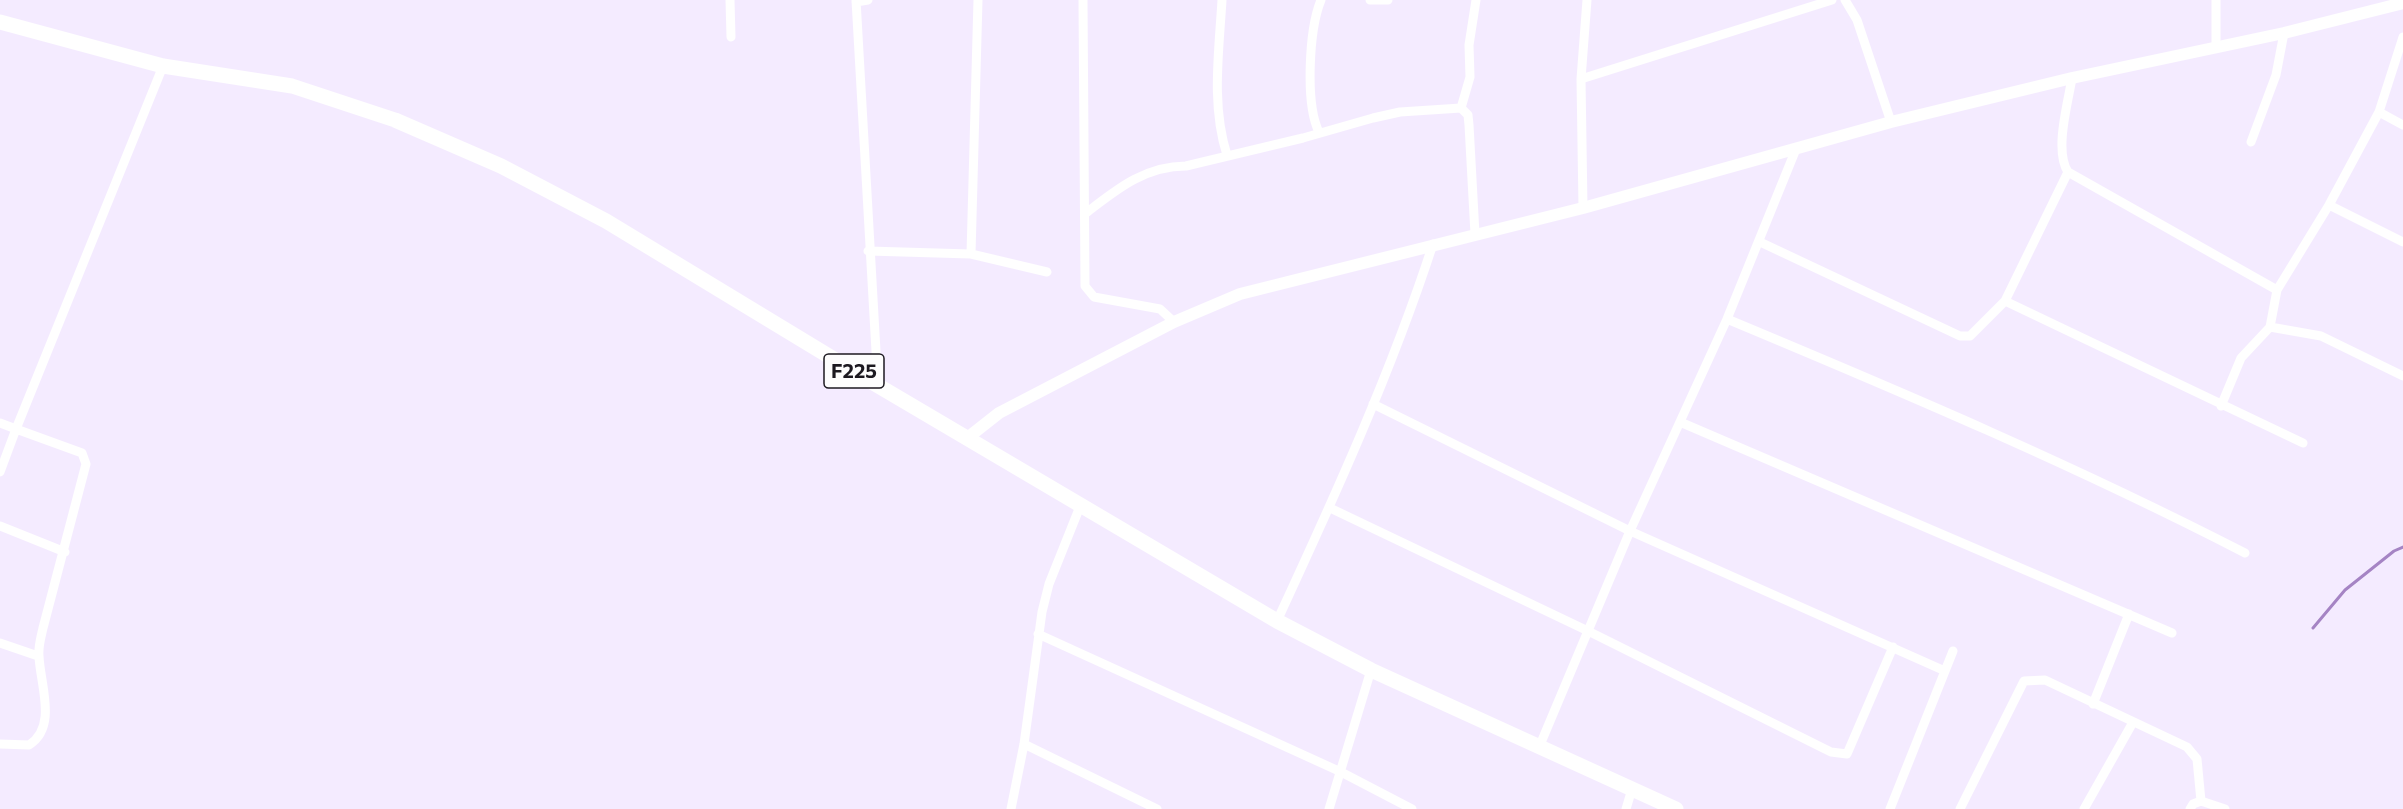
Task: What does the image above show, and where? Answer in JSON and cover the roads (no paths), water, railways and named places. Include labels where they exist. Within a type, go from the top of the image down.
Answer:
[{"type":"main road","name":"F225","points":[[0,22],[163,66],[292,86],[395,120],[501,166],[606,220],[966,439],[1081,504],[1277,621],[1371,670],[1540,745],[1676,809]]},
{"type":"street","points":[[730,0],[731,37]]},
{"type":"street","points":[[868,0],[856,1],[868,251],[878,386]]},
{"type":"street","points":[[971,254],[978,0]]},
{"type":"street","points":[[1083,0],[1085,286],[1094,297],[1160,309],[1174,322]]},
{"type":"street","points":[[1222,0],[1216,101],[1220,132],[1227,155]]},
{"type":"street","points":[[1319,132],[1313,120],[1314,14],[1321,0],[1329,0]]},
{"type":"street","points":[[1370,0],[1388,0]]},
{"type":"street","points":[[1461,108],[1470,76],[1468,45],[1476,1],[1465,0]]},
{"type":"street","points":[[1583,208],[1581,79],[1587,0]]},
{"type":"street","points":[[1581,79],[1832,0]]},
{"type":"street","points":[[1845,0],[1857,20],[1891,122]]},
{"type":"street","points":[[2216,0],[2216,47]]},
{"type":"street","points":[[966,439],[999,413],[1174,322],[1240,294],[1583,208],[1891,122],[2072,78],[2284,33],[2403,3]]},
{"type":"street","points":[[2251,142],[2276,75],[2284,33]]},
{"type":"street","points":[[2221,406],[2241,358],[2270,327],[2277,290],[2329,205],[2379,112],[2403,37]]},
{"type":"street","points":[[0,472],[163,66]]},
{"type":"street","points":[[2072,78],[2061,148],[2062,163],[2068,172],[2277,290]]},
{"type":"street","points":[[1086,213],[1129,180],[1167,166],[1186,166],[1401,112],[1461,108],[1468,115],[1475,234]]},
{"type":"street","points":[[2379,112],[2403,125]]},
{"type":"street","points":[[1540,745],[1630,531],[1727,319],[1796,149]]},
{"type":"street","points":[[1760,242],[1960,336],[1970,336],[2005,301],[2068,172]]},
{"type":"street","points":[[2329,205],[2403,242]]},
{"type":"street","points":[[1277,621],[1330,508],[1373,404],[1433,244]]},
{"type":"street","points":[[868,251],[971,254],[1047,272]]},
{"type":"street","points":[[2005,301],[2221,406],[2303,443]]},
{"type":"street","points":[[1727,319],[1949,412],[2143,500],[2245,553]]},
{"type":"street","points":[[2270,327],[2321,336],[2403,376]]},
{"type":"street","points":[[1373,404],[1630,531],[1945,671]]},
{"type":"street","points":[[1680,422],[2172,633]]},
{"type":"street","points":[[0,423],[82,453],[86,464],[43,628],[38,656],[46,717],[40,734],[29,745],[0,744]]},
{"type":"street","points":[[1011,809],[1024,744],[1038,634],[1049,584],[1081,504]]},
{"type":"street","points":[[1330,508],[1588,631],[1831,752],[1847,754],[1893,647]]},
{"type":"street","points":[[0,526],[64,552]]},
{"type":"street","points":[[2093,704],[2129,614]]},
{"type":"street","points":[[1038,634],[1341,772],[1412,809]]},
{"type":"street","points":[[0,643],[38,656]]},
{"type":"street","points":[[1890,809],[1953,651]]},
{"type":"street","points":[[1329,809],[1371,670]]},
{"type":"street","points":[[1960,809],[2024,681],[2045,680],[2132,724],[2187,747],[2197,759],[2201,801]]},
{"type":"street","points":[[2084,809],[2132,724]]},
{"type":"street","points":[[1024,744],[1157,809]]},
{"type":"street","points":[[1626,809],[1632,789]]},
{"type":"street","points":[[2190,809],[2193,804],[2201,801],[2225,809]]},
{"type":"waterway","points":[[2313,628],[2345,590],[2394,551],[2403,547]]}]
